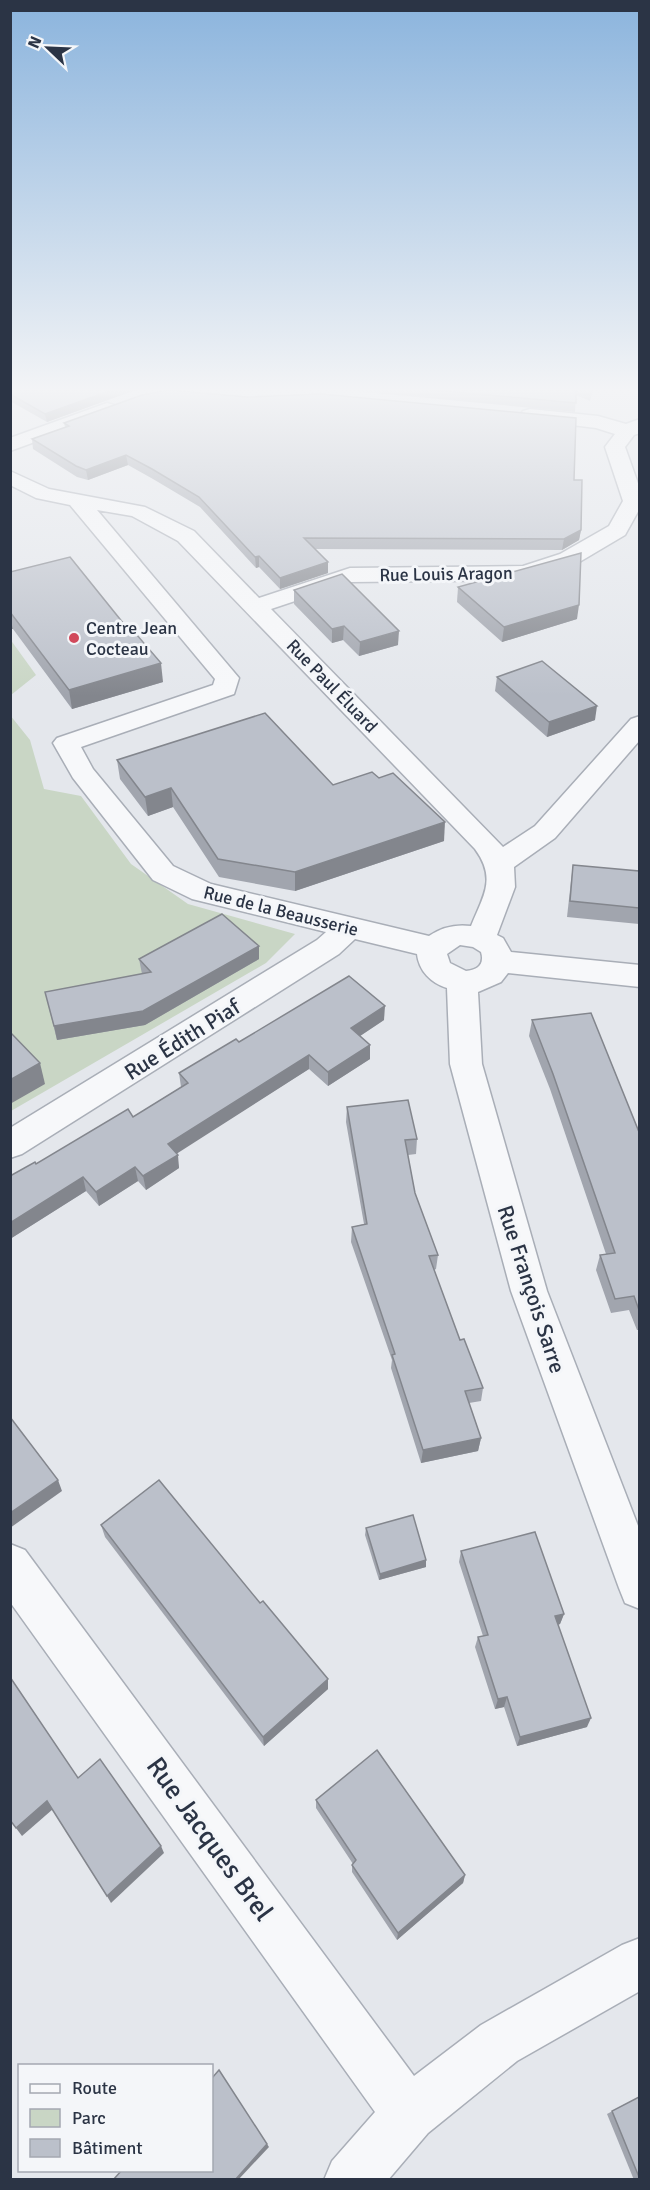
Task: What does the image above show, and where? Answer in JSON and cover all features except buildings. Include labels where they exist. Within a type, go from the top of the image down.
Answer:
[{"type":"street","points":[[40,492],[78,501]]},
{"type":"street","name":"Rue Louis Aragon","points":[[255,607],[350,575],[525,573],[568,559],[617,530],[633,501],[630,492]]},
{"type":"street","name":"Rue Paul Éluard","points":[[78,501],[138,511],[186,536],[500,862]]},
{"type":"street","name":"Rue de la Beausserie","points":[[78,501],[227,678],[225,689],[66,743],[82,772],[163,873],[202,892],[435,948]]},
{"type":"street","points":[[639,724],[545,832],[500,862],[501,888],[490,950],[497,969],[491,975],[472,982],[462,981],[443,974],[437,968],[432,955],[435,948],[449,937],[470,935],[490,950],[639,976]]},
{"type":"street","name":"Rue Édith Piaf","points":[[10,1144],[328,947],[350,928]]},
{"type":"street","name":"Rue François Sarre","points":[[462,981],[466,1064],[529,1291],[639,1588]]},
{"type":"street","name":"Rue Jacques Brel","points":[[10,1565],[409,2114]]},
{"type":"street","points":[[351,2180],[409,2114],[499,2043],[639,1963]]},
{"type":"green space","points":[[10,639],[36,675],[11,695],[10,695]]},
{"type":"green space","points":[[10,715],[30,740],[44,789],[81,796],[131,864],[188,904],[295,934],[266,963],[11,1111]]},
{"type":"place","name":"Centre Jean Cocteau","points":[[74,638]]}]
